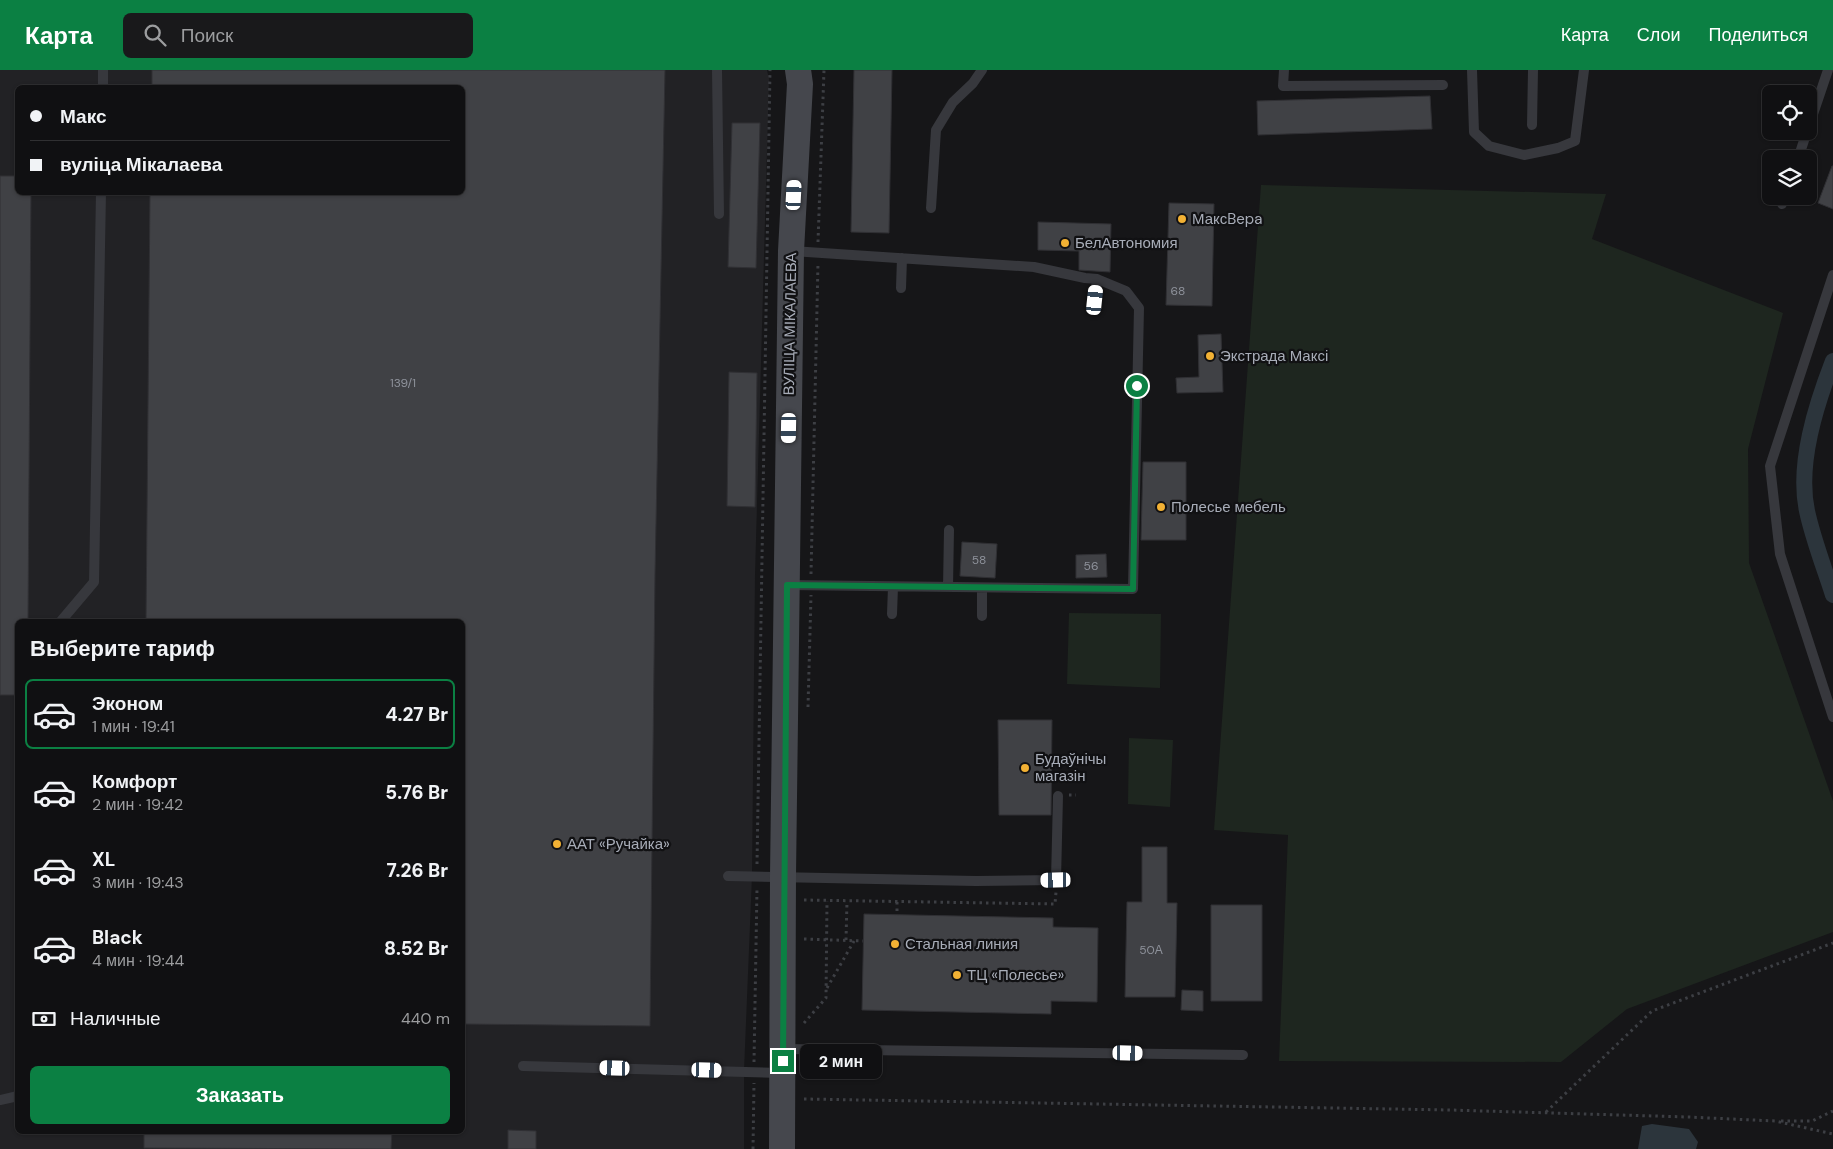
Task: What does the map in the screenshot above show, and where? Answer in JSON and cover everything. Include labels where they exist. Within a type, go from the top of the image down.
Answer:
[{"type":"main road","name":"ВУЛІЦА МІКАЛАЕВА","points":[[782,1149],[790,1057],[799,585],[791,251],[800,84],[798,70]]},
{"type":"lane","points":[[102,85],[103,70]]},
{"type":"lane","points":[[717,70],[719,214]]},
{"type":"lane","points":[[930,208],[936,130],[953,102],[982,70]]},
{"type":"lane","points":[[1284,70],[1283,86],[1443,85]]},
{"type":"lane","points":[[1472,70],[1474,132],[1489,146],[1524,155],[1558,148],[1575,141],[1584,70]]},
{"type":"lane","points":[[1532,124],[1533,70]]},
{"type":"lane","points":[[1817,102],[1828,70]]},
{"type":"lane","points":[[63,619],[94,582],[101,195]]},
{"type":"lane","points":[[791,251],[1034,267],[1097,279],[1126,291],[1139,308],[1133,589],[799,585]]},
{"type":"lane","points":[[901,288],[902,258]]},
{"type":"lane","points":[[1833,276],[1770,466],[1780,554],[1833,718]]},
{"type":"lane","points":[[1095,300],[1097,279]]},
{"type":"lane","points":[[948,587],[949,530]]},
{"type":"lane","points":[[892,614],[893,587]]},
{"type":"lane","points":[[982,588],[982,616]]},
{"type":"lane","points":[[728,876],[976,881],[1056,880],[1058,796]]},
{"type":"lane","points":[[523,1066],[754,1072],[790,1057],[1243,1054]]},
{"type":"lane","points":[[0,1100],[15,1097]]},
{"type":"path","points":[[753,1149],[770,70]]},
{"type":"path","points":[[808,714],[799,585],[818,252],[824,70]]},
{"type":"path","points":[[794,877],[804,900],[1055,904],[1056,880]]},
{"type":"path","points":[[790,1057],[804,1023],[826,998],[826,901]]},
{"type":"path","points":[[846,940],[847,901]]},
{"type":"path","points":[[897,902],[897,915]]},
{"type":"path","points":[[804,929],[804,948]]},
{"type":"path","points":[[804,939],[863,941]]},
{"type":"path","points":[[826,988],[854,941]]},
{"type":"path","points":[[1545,1113],[1652,1011],[1833,943]]},
{"type":"path","points":[[804,1013],[804,1023]]},
{"type":"path","points":[[803,1107],[804,1099],[1545,1113],[1775,1121],[1812,1120],[1833,1111]]},
{"type":"path","points":[[1775,1121],[1833,1134]]},
{"type":"shaded area","points":[[0,70],[767,70],[769,79],[755,575],[752,876],[744,1071],[744,1149],[0,1149]]},
{"type":"shaded area","points":[[1261,185],[1606,194],[1592,239],[1783,313],[1748,449],[1749,563],[1833,801],[1833,932],[1627,1009],[1561,1062],[1279,1061],[1288,835],[1214,830]]},
{"type":"shaded area","points":[[1069,613],[1161,614],[1160,688],[1067,684]]},
{"type":"shaded area","points":[[1129,738],[1173,740],[1170,807],[1128,804]]},
{"type":"shaded area","points":[[1652,1124],[1689,1129],[1698,1142],[1696,1149],[1638,1149],[1642,1126]]},
{"type":"building","points":[[152,70],[665,70],[655,574],[650,1026],[465,1024],[465,619],[146,619],[150,195],[465,195],[465,85],[152,85]]},
{"type":"building","points":[[854,70],[892,70],[889,233],[851,232]]},
{"type":"building","points":[[1430,96],[1432,129],[1258,135],[1257,101]]},
{"type":"building","points":[[732,123],[760,123],[756,268],[728,267]]},
{"type":"building","points":[[1833,166],[1833,209],[1818,203]]},
{"type":"building","points":[[0,176],[15,176],[15,195],[31,195],[28,619],[15,619],[15,695],[0,695]]},
{"type":"building","points":[[1169,203],[1214,204],[1212,306],[1166,305]]},
{"type":"building","points":[[1038,222],[1111,224],[1110,272],[1079,270],[1079,251],[1038,250]]},
{"type":"building","name":"Экстрада Максі","points":[[1221,334],[1223,392],[1177,393],[1176,378],[1199,377],[1198,335]]},
{"type":"building","points":[[729,372],[757,373],[755,507],[727,506]]},
{"type":"building","points":[[1143,462],[1186,462],[1186,540],[1141,540]]},
{"type":"building","points":[[962,542],[997,544],[995,578],[960,576]]},
{"type":"building","points":[[1106,554],[1107,577],[1076,578],[1076,555]]},
{"type":"building","name":"Будаўнічы магазін","points":[[998,720],[1052,720],[1051,815],[999,815]]},
{"type":"building","points":[[1142,847],[1167,847],[1167,903],[1177,903],[1175,997],[1125,997],[1127,902],[1142,902]]},
{"type":"building","points":[[1211,905],[1262,905],[1262,1001],[1211,1001]]},
{"type":"building","name":"ТЦ «Полесье»","points":[[864,914],[1053,918],[1053,927],[1098,928],[1097,1002],[1051,1001],[1051,1014],[862,1010]]},
{"type":"building","points":[[1182,990],[1203,991],[1203,1011],[1181,1010]]},
{"type":"building","points":[[508,1130],[536,1131],[536,1149],[508,1149]]},
{"type":"building","points":[[144,1134],[392,1134],[391,1149],[144,1148]]},
{"type":"waterway","points":[[1833,361],[1815,415],[1806,454],[1804,474],[1809,522],[1833,595]]},
{"type":"place","name":"МаксBepa","points":[[1182,219]]},
{"type":"place","name":"БелАвтономия","points":[[1065,243]]},
{"type":"place","name":"Экстрада Максі","points":[[1210,356]]},
{"type":"place","name":"Полесье мебель","points":[[1161,507]]},
{"type":"place","name":"Будаўнічы магазін","points":[[1025,768]]},
{"type":"place","name":"ААТ «Ручайка»","points":[[557,844]]},
{"type":"place","name":"Стальная линия","points":[[895,944]]},
{"type":"place","name":"ТЦ «Полесье»","points":[[957,975]]},
{"type":"route","points":[[783,1061],[783,876],[787,585],[1133,589],[1137,386]]}]
